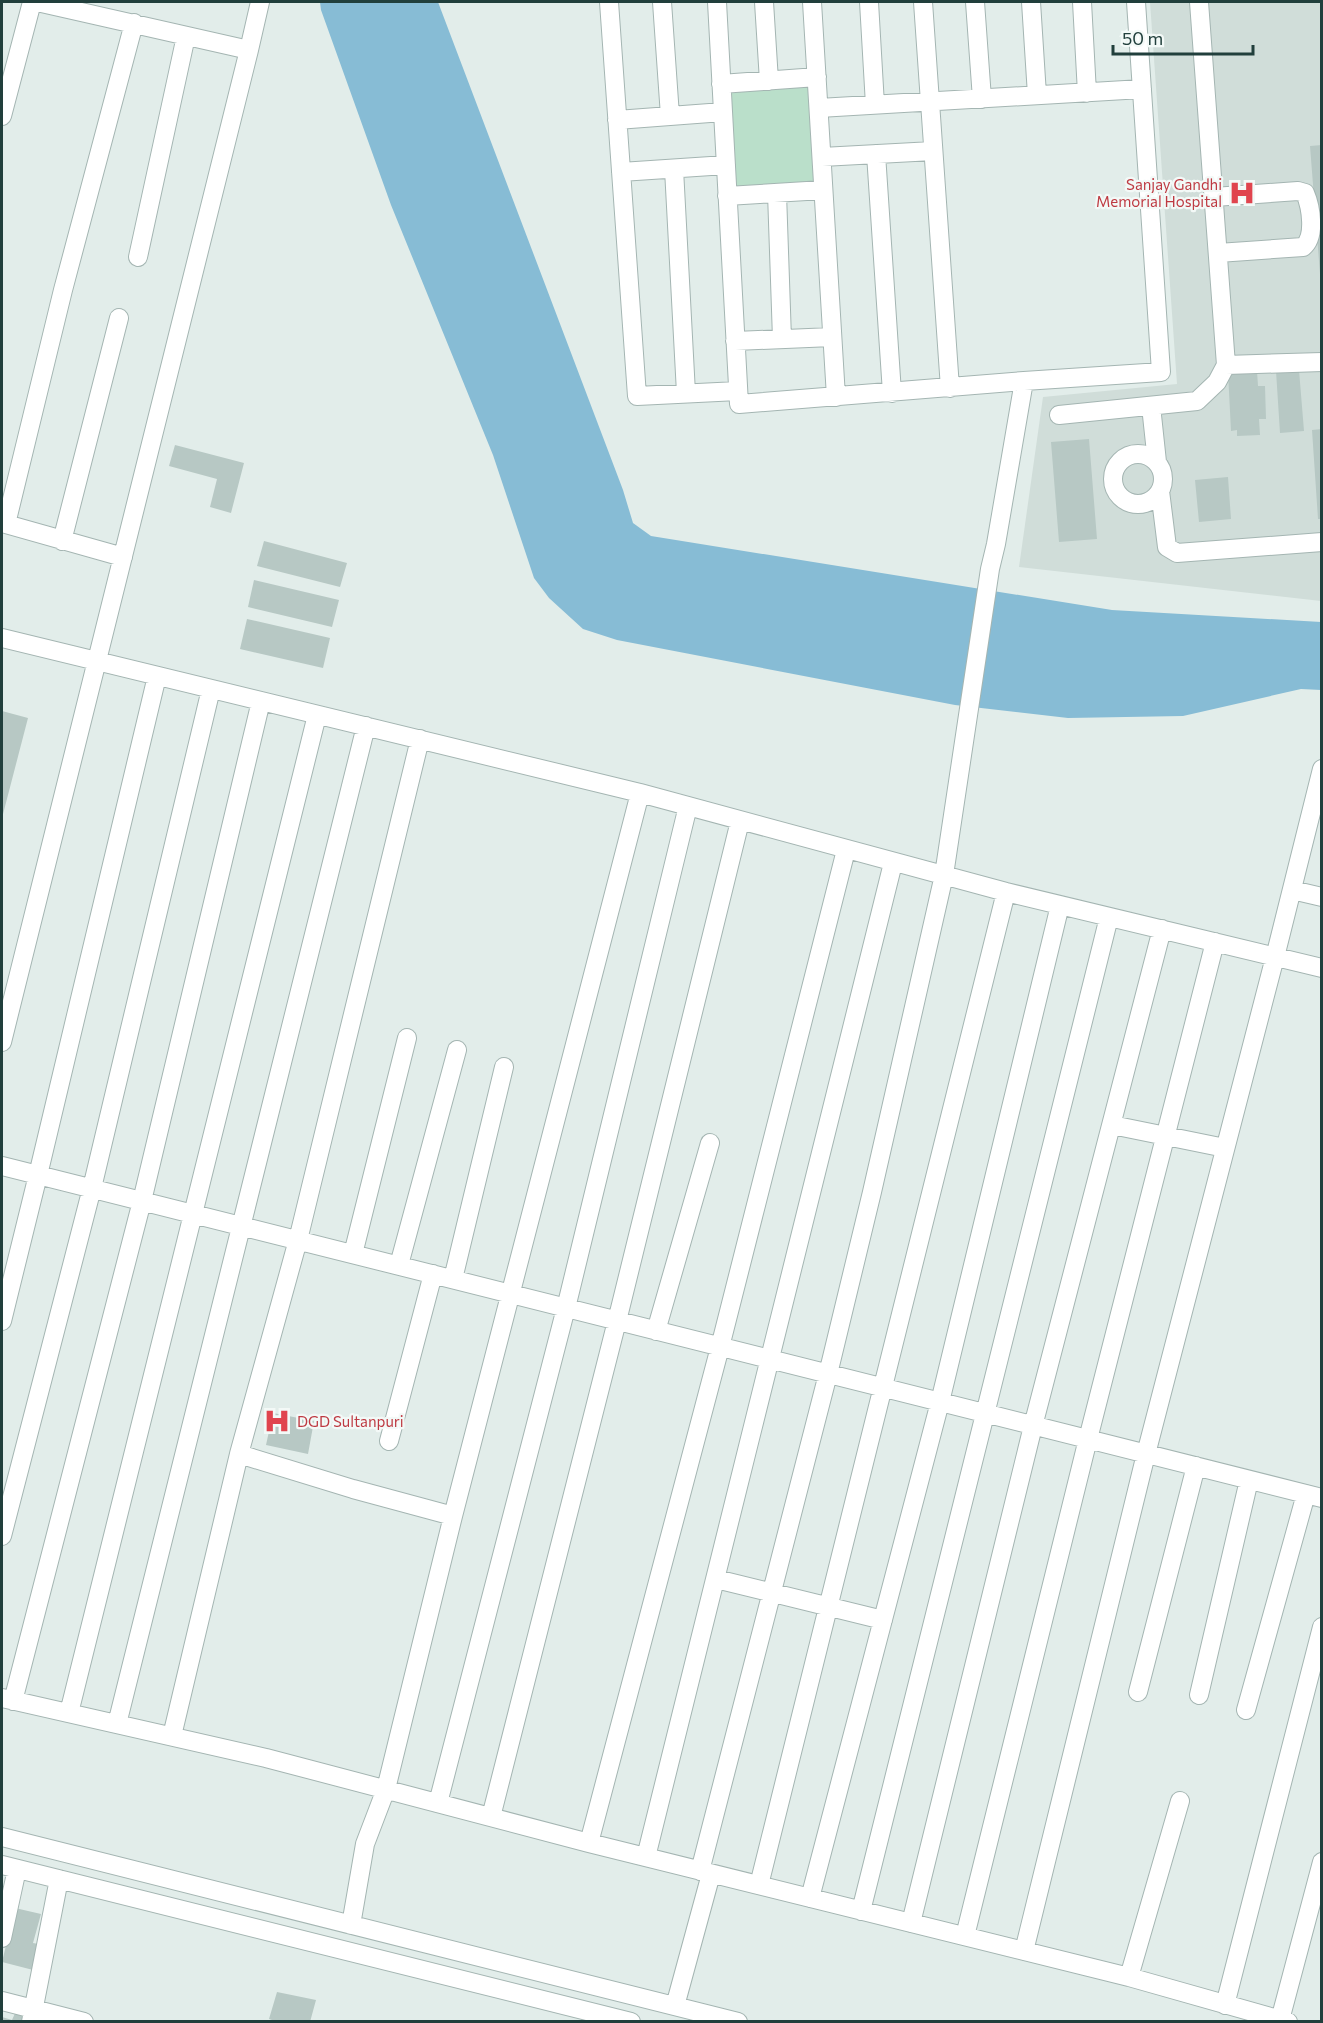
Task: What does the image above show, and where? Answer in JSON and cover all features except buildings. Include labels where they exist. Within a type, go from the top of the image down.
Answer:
[{"type":"street","points":[[2,116],[32,2]]},
{"type":"street","points":[[37,2],[249,50]]},
{"type":"street","points":[[2,1042],[260,2]]},
{"type":"street","points":[[609,2],[638,396],[738,391]]},
{"type":"street","points":[[662,2],[670,116]]},
{"type":"street","points":[[717,2],[739,404],[1161,372],[1136,2]]},
{"type":"street","points":[[764,2],[769,81]]},
{"type":"street","points":[[812,2],[836,397]]},
{"type":"street","points":[[869,2],[875,105]]},
{"type":"street","points":[[923,2],[950,388]]},
{"type":"street","points":[[975,2],[982,99]]},
{"type":"street","points":[[1031,2],[1037,96]]},
{"type":"street","points":[[1082,2],[1087,93]]},
{"type":"street","points":[[1059,415],[1197,401],[1209,392],[1226,365],[1199,2]]},
{"type":"street","points":[[123,556],[62,541],[4,523],[134,23]]},
{"type":"street","points":[[138,257],[186,36]]},
{"type":"street","points":[[721,84],[817,77]]},
{"type":"street","points":[[819,108],[1142,89]]},
{"type":"street","points":[[617,120],[723,112]]},
{"type":"street","points":[[822,157],[933,151]]},
{"type":"street","points":[[876,154],[892,393]]},
{"type":"street","points":[[621,172],[726,165]]},
{"type":"street","points":[[674,168],[686,393]]},
{"type":"street","points":[[727,196],[824,190]]},
{"type":"street","points":[[1214,197],[1298,191],[1305,193],[1311,233],[1309,242],[1303,247],[1218,253]]},
{"type":"street","points":[[777,193],[782,339]]},
{"type":"street","points":[[62,541],[119,318]]},
{"type":"street","points":[[735,341],[832,337]]},
{"type":"street","points":[[1226,365],[1322,362]]},
{"type":"street","points":[[675,2006],[772,1592],[872,1192],[944,875],[990,569],[1024,381]]},
{"type":"street","points":[[1151,406],[1157,462],[1163,476],[1160,491],[1165,540],[1171,551],[1177,553],[1322,542]]},
{"type":"street","points":[[1157,462],[1144,455],[1129,456],[1117,466],[1114,486],[1121,497],[1139,504],[1151,500],[1160,491]]},
{"type":"street","points":[[2,638],[640,793],[1006,892],[1322,968]]},
{"type":"street","points":[[2,1321],[157,676]]},
{"type":"street","points":[[2,1536],[92,1188],[211,689]]},
{"type":"street","points":[[261,701],[142,1201],[7,1700],[266,1758],[589,1843],[1129,1977],[1284,2021],[1322,1862]]},
{"type":"street","points":[[69,1713],[317,714]]},
{"type":"street","points":[[117,1724],[366,726]]},
{"type":"street","points":[[172,1737],[239,1454],[298,1240],[420,739]]},
{"type":"street","points":[[1024,1951],[1146,1454],[1322,769]]},
{"type":"street","points":[[351,1925],[365,1844],[386,1790],[453,1516],[640,793]]},
{"type":"street","points":[[438,1803],[566,1308],[688,806]]},
{"type":"street","points":[[491,1817],[617,1321],[740,821]]},
{"type":"street","points":[[589,1843],[720,1347],[846,850]]},
{"type":"street","points":[[646,1857],[893,863]]},
{"type":"street","points":[[1292,891],[1322,897]]},
{"type":"street","points":[[759,1885],[1006,892]]},
{"type":"street","points":[[810,1898],[940,1402],[1060,905]]},
{"type":"street","points":[[861,1911],[1109,917]]},
{"type":"street","points":[[911,1923],[1034,1426],[1162,929]]},
{"type":"street","points":[[965,1936],[1215,942]]},
{"type":"street","points":[[353,1254],[407,1038]]},
{"type":"street","points":[[399,1265],[457,1050]]},
{"type":"street","points":[[453,1279],[504,1067]]},
{"type":"street","points":[[1112,1125],[1225,1148]]},
{"type":"street","points":[[656,1330],[710,1143]]},
{"type":"street","points":[[2,1166],[1314,1496],[1246,1710]]},
{"type":"street","points":[[389,1441],[433,1274]]},
{"type":"street","points":[[239,1454],[353,1489],[453,1516]]},
{"type":"street","points":[[1138,1692],[1196,1466]]},
{"type":"street","points":[[1199,1695],[1249,1480]]},
{"type":"street","points":[[716,1579],[883,1620]]},
{"type":"street","points":[[1225,2005],[1322,1627]]},
{"type":"street","points":[[1129,1977],[1180,1801]]},
{"type":"street","points":[[2,1837],[738,2022]]},
{"type":"street","points":[[2,1938],[9,1867],[631,2022]]},
{"type":"street","points":[[32,2015],[59,1880]]},
{"type":"street","points":[[2,2001],[32,2015],[84,2022]]},
{"type":"shaded area","name":"Sanjay Gandhi Memorial Hospital","points":[[1150,2],[1321,2],[1321,601],[1019,567],[1043,397],[1177,384]]},
{"type":"green space","points":[[813,83],[819,188],[733,193],[727,88]]},
{"type":"water","points":[[320,2],[438,2],[623,490],[633,523],[651,536],[1112,610],[1321,622],[1321,690],[1301,689],[1183,716],[1068,718],[955,705],[617,640],[583,629],[549,598],[534,578],[493,455],[391,205]]},
{"type":"place","name":"Sanjay Gandhi Memorial Hospital","points":[[1242,193]]},
{"type":"place","name":"DGD Sultanpuri","points":[[277,1421]]}]
